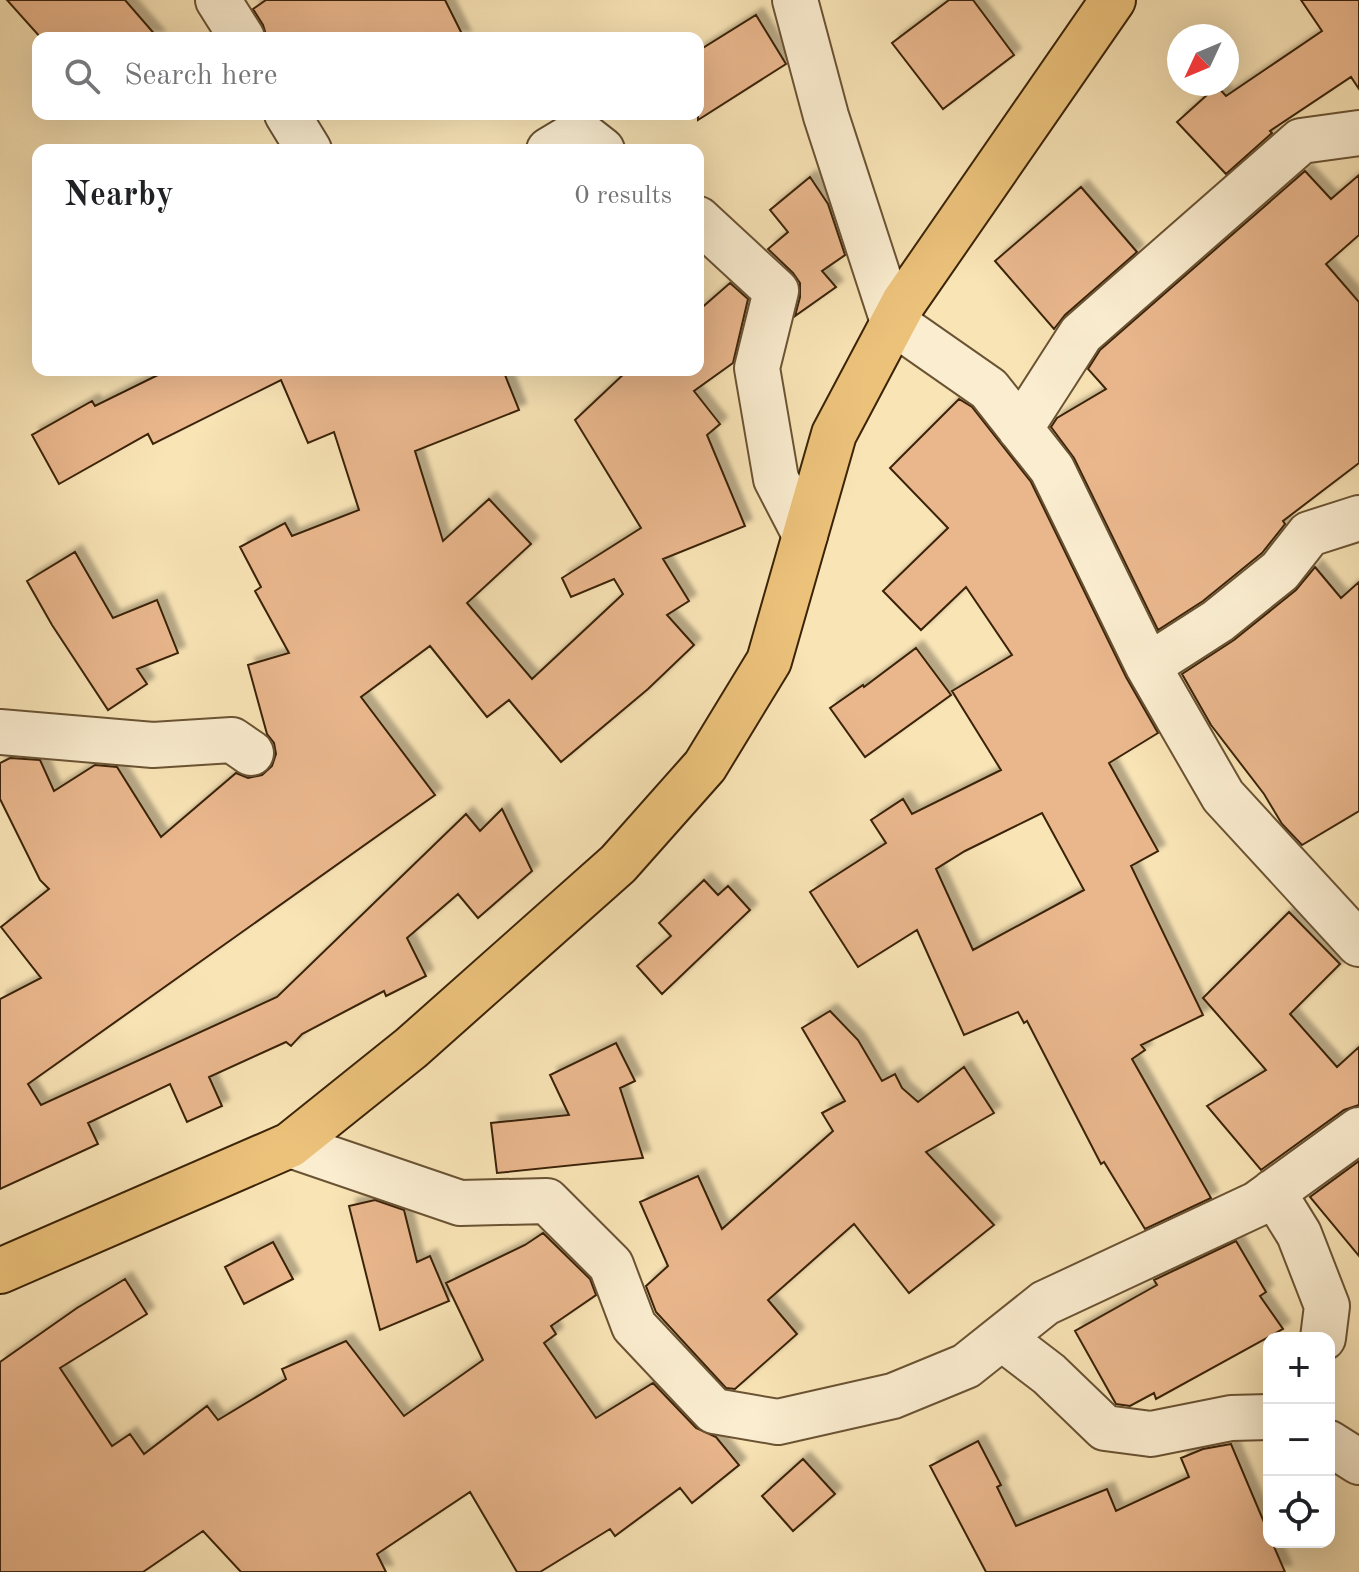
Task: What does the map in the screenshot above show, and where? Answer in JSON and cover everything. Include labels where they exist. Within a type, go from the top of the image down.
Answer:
[{"type":"main road","points":[[0,1271],[290,1145],[411,1048],[618,864],[705,766],[769,661],[834,434],[893,322],[1113,0]]},
{"type":"street","points":[[218,0],[238,32]]},
{"type":"street","points":[[795,0],[826,116],[893,322],[989,389],[1052,469],[1148,666],[1223,796],[1359,944]]},
{"type":"street","points":[[291,120],[305,144]]},
{"type":"street","points":[[559,144],[579,132],[594,144]]},
{"type":"street","points":[[1020,429],[1081,334],[1301,141],[1359,133]]},
{"type":"street","points":[[704,225],[776,291],[757,368],[776,479],[805,535]]},
{"type":"street","points":[[1148,666],[1218,621],[1268,581],[1280,571],[1309,534],[1359,518]]},
{"type":"street","points":[[0,732],[153,745],[232,740],[251,753]]},
{"type":"street","points":[[290,1145],[460,1203],[547,1201],[611,1265],[634,1326],[714,1411],[778,1422],[893,1396],[966,1366],[1045,1303],[1257,1204],[1359,1130]]},
{"type":"street","points":[[1273,1192],[1299,1234],[1327,1306],[1324,1332]]},
{"type":"street","points":[[1002,1338],[1049,1374],[1105,1428],[1151,1434],[1231,1418],[1263,1417]]},
{"type":"street","points":[[1335,1447],[1359,1462]]},
{"type":"building","points":[[7,0],[125,0],[153,32],[36,32]]},
{"type":"building","points":[[266,0],[445,0],[461,32],[265,32],[253,9]]},
{"type":"building","points":[[949,0],[973,0],[1014,55],[943,109],[892,43]]},
{"type":"building","points":[[1301,0],[1359,0],[1359,89],[1351,77],[1270,131],[1272,133],[1226,174],[1177,122],[1206,96],[1239,96],[1239,87],[1322,31]]},
{"type":"building","points":[[756,15],[786,64],[704,116],[704,47]]},
{"type":"building","points":[[1305,171],[1331,199],[1359,175],[1359,235],[1326,264],[1359,302],[1359,463],[1283,521],[1285,524],[1262,553],[1203,601],[1158,630],[1074,458],[1051,427],[1057,418],[1106,389],[1088,369],[1100,350]]},
{"type":"building","points":[[810,177],[828,204],[845,255],[822,271],[836,287],[795,316],[800,283],[768,249],[788,232],[770,210]]},
{"type":"building","points":[[1081,187],[1137,252],[1065,315],[1054,329],[995,261]]},
{"type":"building","points":[[730,283],[748,299],[733,363],[694,391],[720,424],[707,435],[745,526],[663,559],[689,601],[667,615],[694,645],[648,689],[561,762],[509,700],[487,717],[430,646],[361,697],[435,795],[28,1084],[41,1105],[277,997],[466,814],[480,831],[502,809],[532,871],[478,918],[458,894],[407,938],[426,976],[386,996],[384,991],[302,1034],[291,1046],[286,1042],[209,1077],[222,1106],[187,1122],[170,1084],[88,1123],[98,1144],[0,1189],[0,999],[41,978],[1,927],[49,889],[40,880],[0,799],[0,763],[10,758],[40,760],[54,791],[95,765],[117,767],[161,837],[236,773],[248,778],[262,775],[272,766],[276,754],[274,743],[267,734],[248,665],[289,653],[255,591],[261,587],[240,547],[285,523],[292,536],[359,510],[334,432],[308,443],[281,380],[153,444],[148,434],[59,484],[32,435],[92,401],[95,406],[156,376],[505,376],[519,410],[415,451],[443,541],[489,499],[531,544],[467,603],[532,679],[623,594],[614,579],[571,597],[562,578],[641,528],[575,420],[622,376],[704,376],[704,306]]},
{"type":"building","points":[[959,399],[972,407],[1031,482],[1126,677],[1158,733],[1109,763],[1158,851],[1131,866],[1203,1015],[1141,1045],[1145,1050],[1132,1059],[1211,1198],[1145,1229],[1104,1162],[1101,1164],[1027,1021],[1024,1023],[1018,1012],[964,1035],[917,930],[858,967],[810,892],[886,843],[871,820],[903,799],[912,814],[1001,770],[952,691],[1012,655],[966,587],[921,630],[883,591],[948,528],[890,468]],"holes":[[[1042,813],[1084,890],[973,950],[936,869]]]},
{"type":"building","points":[[75,552],[113,618],[157,600],[178,653],[137,669],[147,684],[108,710],[27,581]]},
{"type":"building","points":[[1315,567],[1341,598],[1359,582],[1359,811],[1302,845],[1282,824],[1264,794],[1211,725],[1182,674],[1234,640],[1296,590]]},
{"type":"building","points":[[916,648],[951,695],[865,757],[830,708]]},
{"type":"building","points":[[704,880],[718,895],[728,886],[750,910],[662,994],[637,966],[671,936],[659,923]]},
{"type":"building","points":[[1289,912],[1340,964],[1290,1014],[1337,1067],[1359,1047],[1359,1105],[1344,1110],[1261,1170],[1207,1106],[1266,1070],[1203,998]]},
{"type":"building","points":[[830,1011],[858,1040],[882,1081],[895,1074],[902,1088],[918,1102],[964,1067],[994,1113],[926,1152],[994,1225],[909,1293],[854,1224],[768,1300],[797,1334],[735,1389],[726,1388],[656,1312],[646,1286],[668,1266],[640,1202],[698,1176],[722,1229],[833,1131],[822,1113],[845,1101],[802,1028]]},
{"type":"building","points":[[616,1043],[635,1081],[620,1088],[643,1158],[497,1173],[491,1123],[569,1115],[550,1075]]},
{"type":"building","points":[[1359,1161],[1359,1256],[1310,1197]]},
{"type":"building","points":[[375,1200],[404,1210],[417,1262],[430,1256],[449,1301],[380,1330],[349,1206]]},
{"type":"building","points":[[543,1233],[590,1279],[596,1295],[551,1326],[556,1334],[544,1343],[596,1418],[653,1383],[696,1428],[716,1437],[739,1465],[692,1503],[680,1488],[615,1536],[610,1529],[540,1572],[517,1572],[470,1492],[377,1554],[386,1572],[241,1572],[203,1531],[143,1572],[0,1572],[0,1362],[77,1308],[125,1279],[147,1314],[60,1368],[112,1446],[130,1434],[144,1454],[207,1406],[218,1420],[286,1379],[282,1369],[346,1341],[404,1416],[483,1360],[446,1283],[525,1245]]},
{"type":"building","points":[[1236,1241],[1266,1292],[1260,1296],[1283,1329],[1263,1332],[1263,1340],[1156,1399],[1154,1393],[1130,1406],[1116,1404],[1075,1331],[1157,1285],[1154,1280]]},
{"type":"building","points":[[273,1242],[293,1279],[244,1304],[225,1267]]},
{"type":"building","points":[[978,1441],[1001,1485],[997,1487],[1016,1526],[1107,1489],[1116,1511],[1189,1477],[1181,1458],[1203,1449],[1231,1444],[1263,1520],[1263,1548],[1275,1548],[1285,1572],[986,1572],[930,1466]]},
{"type":"building","points":[[803,1459],[835,1494],[793,1531],[762,1496]]}]
